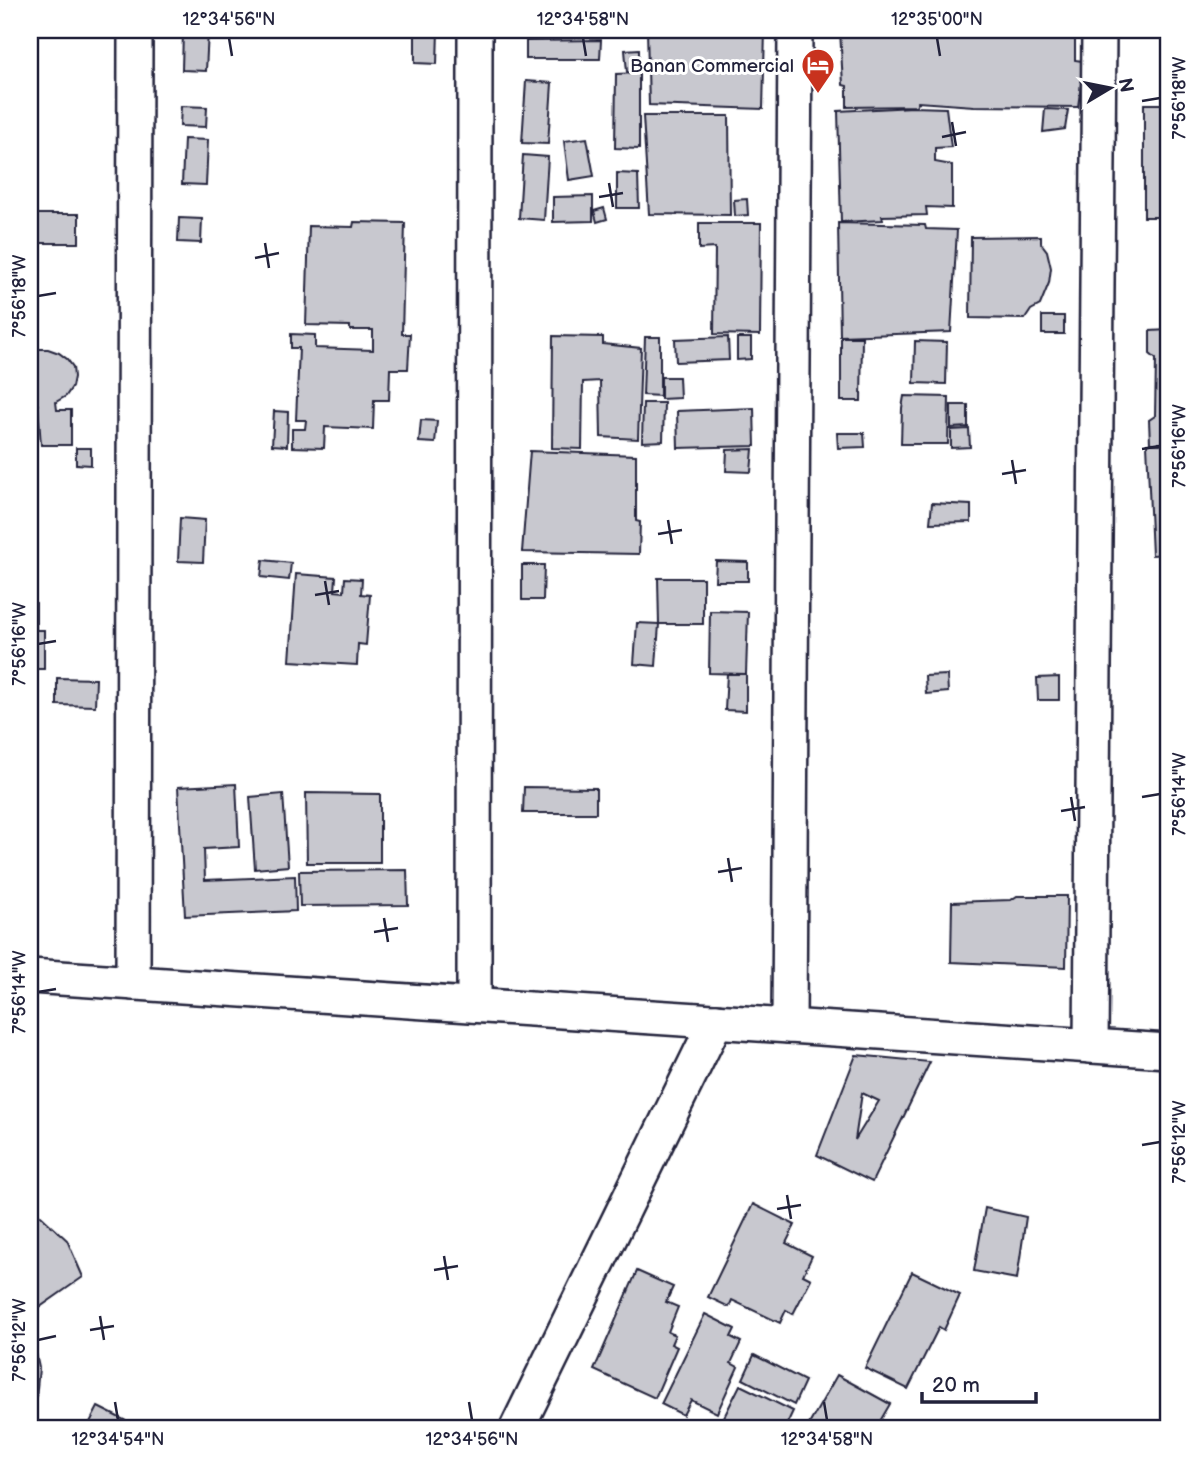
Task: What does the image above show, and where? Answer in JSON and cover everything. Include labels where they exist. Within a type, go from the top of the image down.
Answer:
[{"type":"street","points":[[133,983],[135,30]]},
{"type":"street","points":[[474,1005],[475,30]]},
{"type":"street","points":[[789,1026],[795,30]]},
{"type":"street","points":[[1091,1046],[1099,30]]},
{"type":"street","points":[[30,976],[1168,1051]]},
{"type":"street","points":[[517,1428],[716,1021]]},
{"type":"building","points":[[415,30],[438,30],[437,64],[415,63]]},
{"type":"building","points":[[530,30],[602,30],[602,37],[531,38]]},
{"type":"building","points":[[647,30],[765,30],[763,109],[649,105]]},
{"type":"building","points":[[840,30],[1078,30],[1075,31],[1075,60],[1082,61],[1085,83],[1081,84],[1078,107],[974,106],[918,102],[916,106],[847,107]]},
{"type":"building","points":[[183,31],[208,31],[206,71],[182,70]]},
{"type":"building","points":[[601,40],[600,59],[526,59],[526,41]]},
{"type":"building","points":[[639,49],[639,72],[627,72],[625,50]]},
{"type":"building","points":[[639,73],[639,149],[615,148],[616,74]]},
{"type":"building","points":[[526,81],[552,83],[548,144],[522,143]]},
{"type":"building","points":[[1144,104],[1168,104],[1168,217],[1144,217]]},
{"type":"building","points":[[181,106],[207,107],[206,127],[180,126]]},
{"type":"building","points":[[946,108],[951,147],[935,148],[935,162],[952,165],[952,208],[926,207],[927,215],[882,216],[883,220],[841,222],[838,111]]},
{"type":"building","points":[[1045,109],[1068,110],[1065,129],[1043,132]]},
{"type":"building","points":[[643,116],[729,116],[730,215],[649,214]]},
{"type":"building","points":[[587,138],[594,176],[569,180],[564,141]]},
{"type":"building","points":[[184,139],[208,140],[206,185],[182,184]]},
{"type":"building","points":[[523,155],[548,157],[544,220],[519,218]]},
{"type":"building","points":[[617,173],[638,174],[639,208],[617,208]]},
{"type":"building","points":[[593,196],[593,221],[553,222],[553,197]]},
{"type":"building","points":[[747,199],[748,215],[735,216],[734,200]]},
{"type":"building","points":[[604,208],[607,219],[597,222],[594,211]]},
{"type":"building","points":[[30,214],[79,214],[79,243],[35,243],[34,296],[30,295]]},
{"type":"building","points":[[179,218],[202,219],[201,243],[178,242]]},
{"type":"building","points":[[354,222],[405,223],[402,334],[410,334],[408,369],[390,369],[389,400],[374,400],[373,429],[325,427],[324,448],[292,447],[292,429],[305,429],[306,420],[296,420],[299,348],[291,348],[291,334],[315,335],[315,348],[373,350],[373,330],[350,330],[350,326],[306,325],[309,226],[353,227]]},
{"type":"building","points":[[699,223],[761,223],[760,335],[714,334],[715,248],[699,249]]},
{"type":"building","points":[[838,223],[925,225],[926,229],[957,230],[951,332],[840,336]]},
{"type":"building","points":[[1041,236],[1051,268],[1049,283],[1040,305],[1031,310],[1025,319],[970,318],[971,237]]},
{"type":"building","points":[[1042,316],[1064,316],[1064,334],[1042,334]]},
{"type":"building","points":[[1168,330],[1168,443],[1150,443],[1149,420],[1155,416],[1156,359],[1150,354],[1150,331]]},
{"type":"building","points":[[553,336],[603,337],[603,344],[641,348],[638,439],[601,437],[600,381],[583,382],[582,449],[552,448]]},
{"type":"building","points":[[645,337],[660,337],[660,396],[643,395]]},
{"type":"building","points":[[728,337],[729,360],[676,362],[675,339]]},
{"type":"building","points":[[841,337],[862,337],[861,401],[841,401]]},
{"type":"building","points":[[737,338],[751,338],[751,359],[737,360]]},
{"type":"building","points":[[915,341],[947,342],[946,384],[914,383]]},
{"type":"building","points":[[30,349],[48,349],[59,353],[73,367],[72,387],[66,396],[56,402],[57,410],[71,410],[71,445],[41,445],[38,405],[30,405]]},
{"type":"building","points":[[661,377],[679,377],[680,398],[661,399]]},
{"type":"building","points":[[904,396],[949,397],[948,444],[901,444]]},
{"type":"building","points":[[643,403],[664,403],[663,441],[642,442]]},
{"type":"building","points":[[951,405],[968,405],[968,427],[951,428]]},
{"type":"building","points":[[754,408],[755,446],[678,448],[677,411]]},
{"type":"building","points":[[274,411],[288,412],[287,446],[272,445]]},
{"type":"building","points":[[421,420],[437,421],[435,443],[419,442]]},
{"type":"building","points":[[969,429],[970,447],[951,448],[951,430]]},
{"type":"building","points":[[837,433],[864,433],[865,447],[838,448]]},
{"type":"building","points":[[1147,444],[1168,444],[1168,554],[1152,555]]},
{"type":"building","points":[[76,448],[91,448],[91,465],[76,464]]},
{"type":"building","points":[[753,449],[751,472],[726,471],[727,450]]},
{"type":"building","points":[[530,451],[636,455],[639,554],[522,552]]},
{"type":"building","points":[[932,503],[971,505],[971,522],[930,523]]},
{"type":"building","points":[[180,518],[205,520],[203,562],[178,561]]},
{"type":"building","points":[[263,560],[291,563],[289,580],[261,577]]},
{"type":"building","points":[[716,561],[748,562],[748,581],[715,581]]},
{"type":"building","points":[[522,565],[544,565],[543,600],[522,600]]},
{"type":"building","points":[[296,574],[336,577],[335,591],[344,592],[345,578],[362,579],[361,594],[370,595],[366,645],[358,644],[357,665],[290,661]]},
{"type":"building","points":[[658,578],[703,578],[703,624],[659,624]]},
{"type":"building","points":[[30,603],[36,603],[36,630],[44,630],[44,669],[30,669]]},
{"type":"building","points":[[710,611],[748,612],[746,674],[709,673]]},
{"type":"building","points":[[637,623],[659,624],[656,666],[634,664]]},
{"type":"building","points":[[727,674],[746,674],[746,711],[725,710]]},
{"type":"building","points":[[947,675],[948,692],[926,694],[925,676]]},
{"type":"building","points":[[1059,677],[1059,700],[1038,700],[1037,678]]},
{"type":"building","points":[[57,678],[96,679],[95,706],[57,705]]},
{"type":"building","points":[[236,784],[239,847],[204,849],[205,880],[295,876],[296,911],[185,916],[178,787]]},
{"type":"building","points":[[524,787],[596,788],[596,813],[523,813]]},
{"type":"building","points":[[306,793],[380,794],[380,863],[307,863]]},
{"type":"building","points":[[283,794],[288,866],[255,869],[250,797]]},
{"type":"building","points":[[407,870],[408,905],[300,906],[299,871]]},
{"type":"building","points":[[1017,896],[1067,896],[1066,967],[951,962],[952,902],[1011,900]]},
{"type":"building","points":[[856,1055],[930,1062],[872,1182],[817,1155]],"holes":[[[862,1093],[879,1101],[855,1140]]]},
{"type":"building","points":[[753,1204],[795,1225],[786,1243],[812,1256],[803,1275],[811,1279],[793,1314],[786,1310],[780,1323],[732,1300],[729,1307],[708,1297]]},
{"type":"building","points":[[30,1206],[67,1240],[83,1277],[30,1314]]},
{"type":"building","points":[[985,1208],[1026,1217],[1017,1279],[974,1271]]},
{"type":"building","points":[[637,1271],[673,1287],[666,1302],[678,1307],[668,1332],[675,1335],[671,1344],[677,1347],[655,1398],[594,1370]]},
{"type":"building","points":[[912,1272],[960,1295],[944,1330],[939,1327],[908,1389],[865,1368]]},
{"type":"building","points":[[705,1314],[735,1329],[731,1337],[741,1342],[731,1363],[738,1367],[717,1413],[691,1400],[683,1415],[661,1404]]},
{"type":"building","points":[[30,1325],[39,1368],[36,1399],[30,1411]]},
{"type":"building","points":[[754,1355],[805,1381],[794,1405],[743,1379]]},
{"type":"building","points":[[837,1375],[890,1404],[876,1428],[807,1428]]},
{"type":"building","points":[[740,1385],[793,1411],[785,1428],[742,1428],[723,1419]]},
{"type":"building","points":[[98,1407],[140,1428],[87,1428]]},
{"type":"place","name":"Banan Commercial","points":[[818,95]]}]
